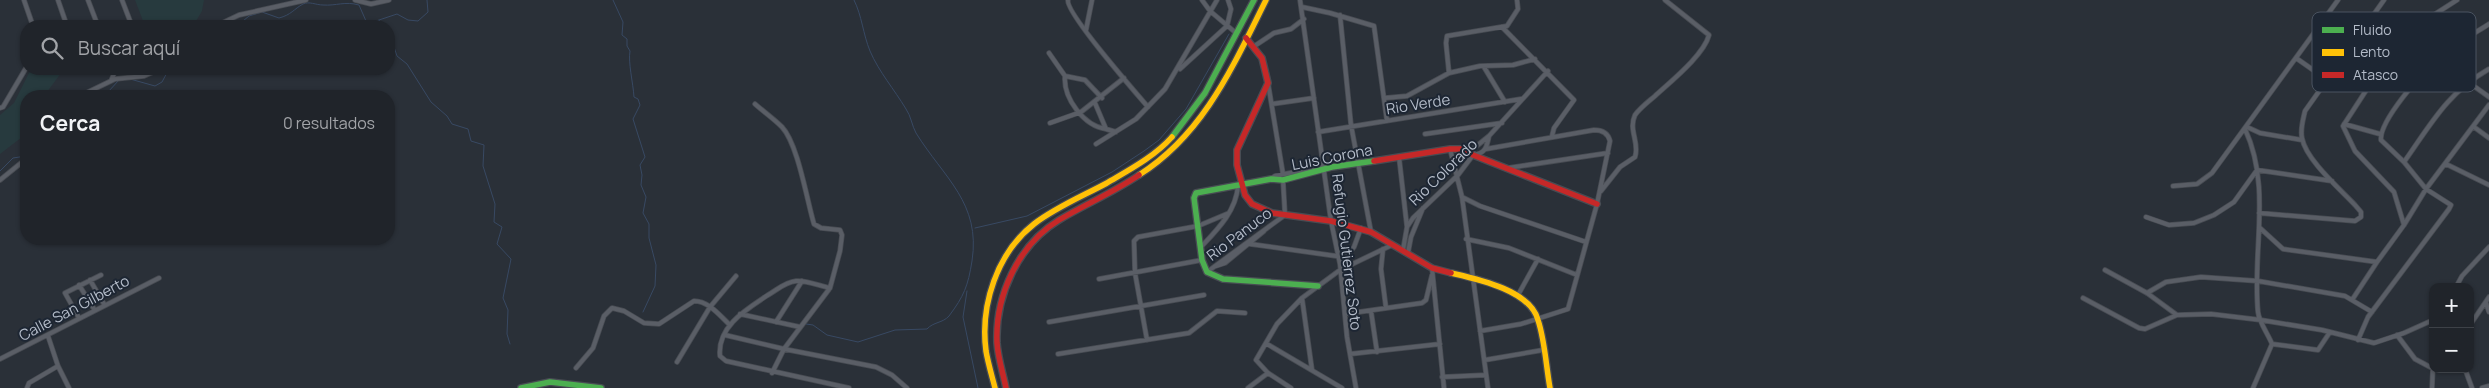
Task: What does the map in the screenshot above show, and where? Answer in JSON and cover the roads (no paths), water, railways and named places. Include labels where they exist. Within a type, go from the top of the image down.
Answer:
[{"type":"street","points":[[24,0],[31,20]]},
{"type":"street","points":[[58,0],[65,20]]},
{"type":"street","points":[[88,0],[96,20]]},
{"type":"street","points":[[122,0],[130,20]]},
{"type":"street","points":[[229,20],[239,15],[306,0]]},
{"type":"street","points":[[355,0],[370,4],[389,0]]},
{"type":"street","points":[[1068,0],[1069,8],[1086,32],[1148,107]]},
{"type":"street","points":[[1086,32],[1092,0]]},
{"type":"street","points":[[1202,0],[1210,11],[1236,33]]},
{"type":"street","points":[[1096,144],[1116,132],[1148,107],[1166,89],[1218,0]]},
{"type":"street","points":[[1175,73],[1227,26],[1230,9],[1228,0]]},
{"type":"street","points":[[995,388],[986,350],[988,302],[999,270],[1017,241],[1033,226],[1139,163],[1167,142],[1188,118],[1254,0]]},
{"type":"street","points":[[1006,388],[997,344],[999,311],[1013,273],[1023,254],[1033,242],[1058,221],[1145,172],[1186,137],[1210,105],[1266,0]]},
{"type":"street","name":"Refugio Gutierrez Soto","points":[[1300,0],[1336,256],[1340,264],[1350,354],[1356,388]]},
{"type":"street","points":[[1449,73],[1446,43],[1448,36],[1507,26],[1518,9],[1517,0]]},
{"type":"street","points":[[1599,193],[1620,167],[1635,157],[1637,150],[1632,128],[1636,114],[1708,42],[1709,35],[1699,25],[1665,0]]},
{"type":"street","points":[[2329,12],[2338,0]]},
{"type":"street","points":[[2375,12],[2384,0]]},
{"type":"street","points":[[2438,12],[2457,0]]},
{"type":"street","points":[[1302,7],[1340,15],[1372,25],[1375,30],[1387,121]]},
{"type":"street","points":[[1340,15],[1351,126],[1371,232]]},
{"type":"street","points":[[1256,45],[1274,33],[1291,29],[1304,18]]},
{"type":"street","points":[[2476,33],[2489,24]]},
{"type":"street","points":[[1502,27],[1548,71],[1574,100],[1554,128],[1552,136]]},
{"type":"street","points":[[2173,186],[2197,184],[2212,173],[2312,36]]},
{"type":"street","points":[[1246,38],[1256,45],[1266,71],[1283,177],[1285,215]]},
{"type":"street","points":[[1049,52],[1065,76],[1064,87],[1069,100],[1095,126],[1116,132]]},
{"type":"street","points":[[2296,58],[2312,69]]},
{"type":"street","points":[[1385,98],[1407,96],[1449,73],[1484,67],[1513,65],[1535,59]]},
{"type":"street","points":[[1484,67],[1505,102]]},
{"type":"street","points":[[2476,76],[2489,69]]},
{"type":"street","name":"Rio Colorado","points":[[1405,252],[1407,227],[1423,208],[1458,175],[1473,155],[1480,154],[1486,149],[1489,136],[1548,71]]},
{"type":"street","points":[[0,108],[22,75]]},
{"type":"street","points":[[110,80],[113,75]]},
{"type":"street","points":[[91,90],[110,80],[144,75]]},
{"type":"street","points":[[1065,76],[1086,80],[1102,98]]},
{"type":"street","points":[[1050,123],[1080,112],[1095,103],[1124,78]]},
{"type":"street","points":[[1268,83],[1237,150],[1237,165],[1241,186],[1252,204],[1262,210],[1331,221],[1361,228],[1394,244],[1432,271],[1473,278],[1518,295],[1528,303],[1538,318],[1550,388]]},
{"type":"street","points":[[2476,87],[2489,97]]},
{"type":"street","points":[[2259,213],[2355,221],[2361,217],[2361,212],[2356,205],[2314,161],[2302,140],[2305,111],[2317,92]]},
{"type":"street","points":[[2344,124],[2365,92]]},
{"type":"street","points":[[2358,340],[2372,312],[2450,209],[2449,202],[2426,189],[2404,162],[2381,140],[2380,134],[2407,92]]},
{"type":"street","points":[[2404,162],[2449,99],[2456,92]]},
{"type":"street","points":[[1272,104],[1314,98]]},
{"type":"street","name":"Rio Verde","points":[[1318,132],[1521,99]]},
{"type":"street","points":[[1095,103],[1106,129]]},
{"type":"street","points":[[756,104],[783,128],[789,139],[799,166],[814,224],[821,228],[840,230],[842,235],[840,251],[830,288],[784,350],[772,373]]},
{"type":"street","points":[[2352,300],[2404,225],[2426,189],[2489,106]]},
{"type":"street","points":[[1425,134],[1502,122]]},
{"type":"street","points":[[2344,124],[2380,134]]},
{"type":"street","points":[[2344,124],[2355,151],[2394,192],[2404,225]]},
{"type":"street","points":[[2474,127],[2489,138]]},
{"type":"street","points":[[2246,128],[2260,133],[2302,140]]},
{"type":"street","points":[[2246,128],[2251,141],[2257,170],[2260,228],[2258,314],[2272,344],[2254,388]]},
{"type":"street","points":[[1480,331],[1520,324],[1568,309],[1597,204],[1610,141],[1608,135],[1601,130],[1594,130],[1486,149]]},
{"type":"street","points":[[1473,155],[1473,149],[1479,142],[1489,136]]},
{"type":"street","points":[[1167,142],[1174,149]]},
{"type":"street","points":[[1450,149],[1462,197],[1466,239],[1488,388]]},
{"type":"street","name":"Luis Corona","points":[[1198,226],[1194,198],[1196,193],[1241,186],[1324,168],[1450,149],[1465,150],[1473,155],[1597,204]]},
{"type":"street","points":[[1506,168],[1608,153]]},
{"type":"street","points":[[1399,157],[1407,227]]},
{"type":"street","points":[[0,180],[20,164]]},
{"type":"street","points":[[2446,164],[2489,185]]},
{"type":"street","points":[[2257,170],[2332,181]]},
{"type":"street","points":[[2146,217],[2169,225],[2194,223],[2214,215],[2234,202],[2257,170]]},
{"type":"street","points":[[1201,247],[1229,214],[1237,200],[1241,186]]},
{"type":"street","points":[[1462,197],[1480,206],[1586,242]]},
{"type":"street","points":[[1405,252],[1423,208]]},
{"type":"street","points":[[1147,340],[1133,246],[1138,237],[1198,226],[1229,214]]},
{"type":"street","name":"Rio Panuco","points":[[1207,272],[1285,215]]},
{"type":"street","points":[[1198,226],[1202,260],[1207,272],[1223,279],[1318,286]]},
{"type":"street","points":[[1216,266],[1222,265],[1250,244],[1268,226]]},
{"type":"street","points":[[1340,264],[1354,247],[1361,228]]},
{"type":"street","points":[[2260,228],[2283,249],[2377,262]]},
{"type":"street","points":[[1466,239],[1509,248],[1577,275]]},
{"type":"street","points":[[1250,244],[1336,256]]},
{"type":"street","points":[[1291,388],[1268,374],[1256,360],[1277,324],[1302,298],[1340,270],[1394,244]]},
{"type":"street","points":[[2458,283],[2462,276],[2489,247]]},
{"type":"street","points":[[1383,249],[1381,269],[1386,308]]},
{"type":"street","points":[[1518,295],[1538,259]]},
{"type":"street","points":[[1099,279],[1202,260]]},
{"type":"street","points":[[2106,270],[2147,293],[2177,316]]},
{"type":"street","points":[[1345,314],[1422,303],[1426,300],[1432,271]]},
{"type":"street","points":[[1432,271],[1444,388]]},
{"type":"street","points":[[79,318],[65,293],[101,275]]},
{"type":"street","points":[[677,362],[710,307],[736,276]]},
{"type":"street","points":[[2147,293],[2166,282],[2201,277],[2258,281],[2345,296],[2372,312]]},
{"type":"street","name":"Calle San Gilberto","points":[[0,359],[48,336],[94,309],[158,278]]},
{"type":"street","points":[[90,280],[104,304]]},
{"type":"street","points":[[830,288],[802,282],[786,284],[740,314],[730,325],[719,350],[722,359],[772,373],[850,388]]},
{"type":"street","points":[[776,322],[802,282]]},
{"type":"street","points":[[79,285],[94,309]]},
{"type":"street","points":[[1049,322],[1204,295]]},
{"type":"street","points":[[2474,320],[2489,297]]},
{"type":"street","points":[[1302,298],[1312,370]]},
{"type":"street","points":[[2083,298],[2139,328],[2145,329],[2177,316],[2211,314],[2261,320],[2330,332],[2374,343],[2429,322]]},
{"type":"street","points":[[576,368],[593,348],[604,316],[612,308],[653,324],[665,321],[694,301],[703,302],[730,325]]},
{"type":"street","points":[[2486,303],[2489,312]]},
{"type":"street","points":[[1371,310],[1377,352]]},
{"type":"street","points":[[1058,354],[1193,331],[1214,312],[1245,313]]},
{"type":"street","points":[[740,314],[800,327]]},
{"type":"street","points":[[2272,344],[2318,350],[2330,332]]},
{"type":"street","points":[[725,335],[784,350],[876,367],[892,375],[907,388]]},
{"type":"street","points":[[2397,335],[2415,359],[2429,365]]},
{"type":"street","points":[[48,336],[58,366],[69,388]]},
{"type":"street","points":[[1267,344],[1342,388]]},
{"type":"street","points":[[1350,354],[1440,344]]},
{"type":"street","points":[[1485,360],[1543,350]]},
{"type":"street","points":[[27,388],[29,383],[58,366]]},
{"type":"street","points":[[2432,388],[2433,373]]},
{"type":"street","points":[[2466,373],[2472,388]]},
{"type":"street","points":[[1248,388],[1268,374]]},
{"type":"street","points":[[1442,377],[1486,375]]},
{"type":"street","points":[[521,388],[531,384],[558,382],[601,388]]},
{"type":"street","points":[[2482,388],[2489,386]]},
{"type":"waterway","points":[[379,20],[397,14],[408,20],[418,21],[428,12],[427,0]]},
{"type":"waterway","points":[[613,0],[623,22],[622,35],[627,39],[627,46],[630,51],[634,97],[638,99],[640,105],[633,119],[645,157],[640,165],[641,185],[646,197],[643,213],[649,224],[649,238],[656,265],[655,286],[643,312]]},
{"type":"waterway","points":[[806,324],[813,325],[827,335],[858,342],[895,330],[927,329],[947,318],[954,309],[965,290],[972,261],[973,241],[971,223],[966,207],[958,192],[916,133],[908,112],[874,59],[854,0]]},
{"type":"waterway","points":[[244,20],[249,16],[262,12],[279,18],[283,17],[303,4],[308,3],[323,5],[349,3],[359,5],[366,20]]},
{"type":"waterway","points":[[975,228],[1027,216],[1112,172],[1159,140],[1186,109],[1229,34]]},
{"type":"waterway","points":[[395,50],[397,56],[407,64],[431,102],[447,116],[452,124],[468,129],[471,141],[484,145],[483,166],[495,204],[494,222],[502,227],[497,244],[511,259],[503,298],[508,310],[507,334],[510,344]]},
{"type":"waterway","points":[[130,79],[155,86],[162,82],[166,75]]},
{"type":"waterway","points":[[110,90],[119,80]]},
{"type":"waterway","points":[[0,171],[13,158],[20,157]]},
{"type":"waterway","points":[[967,291],[963,317],[978,388]]}]
